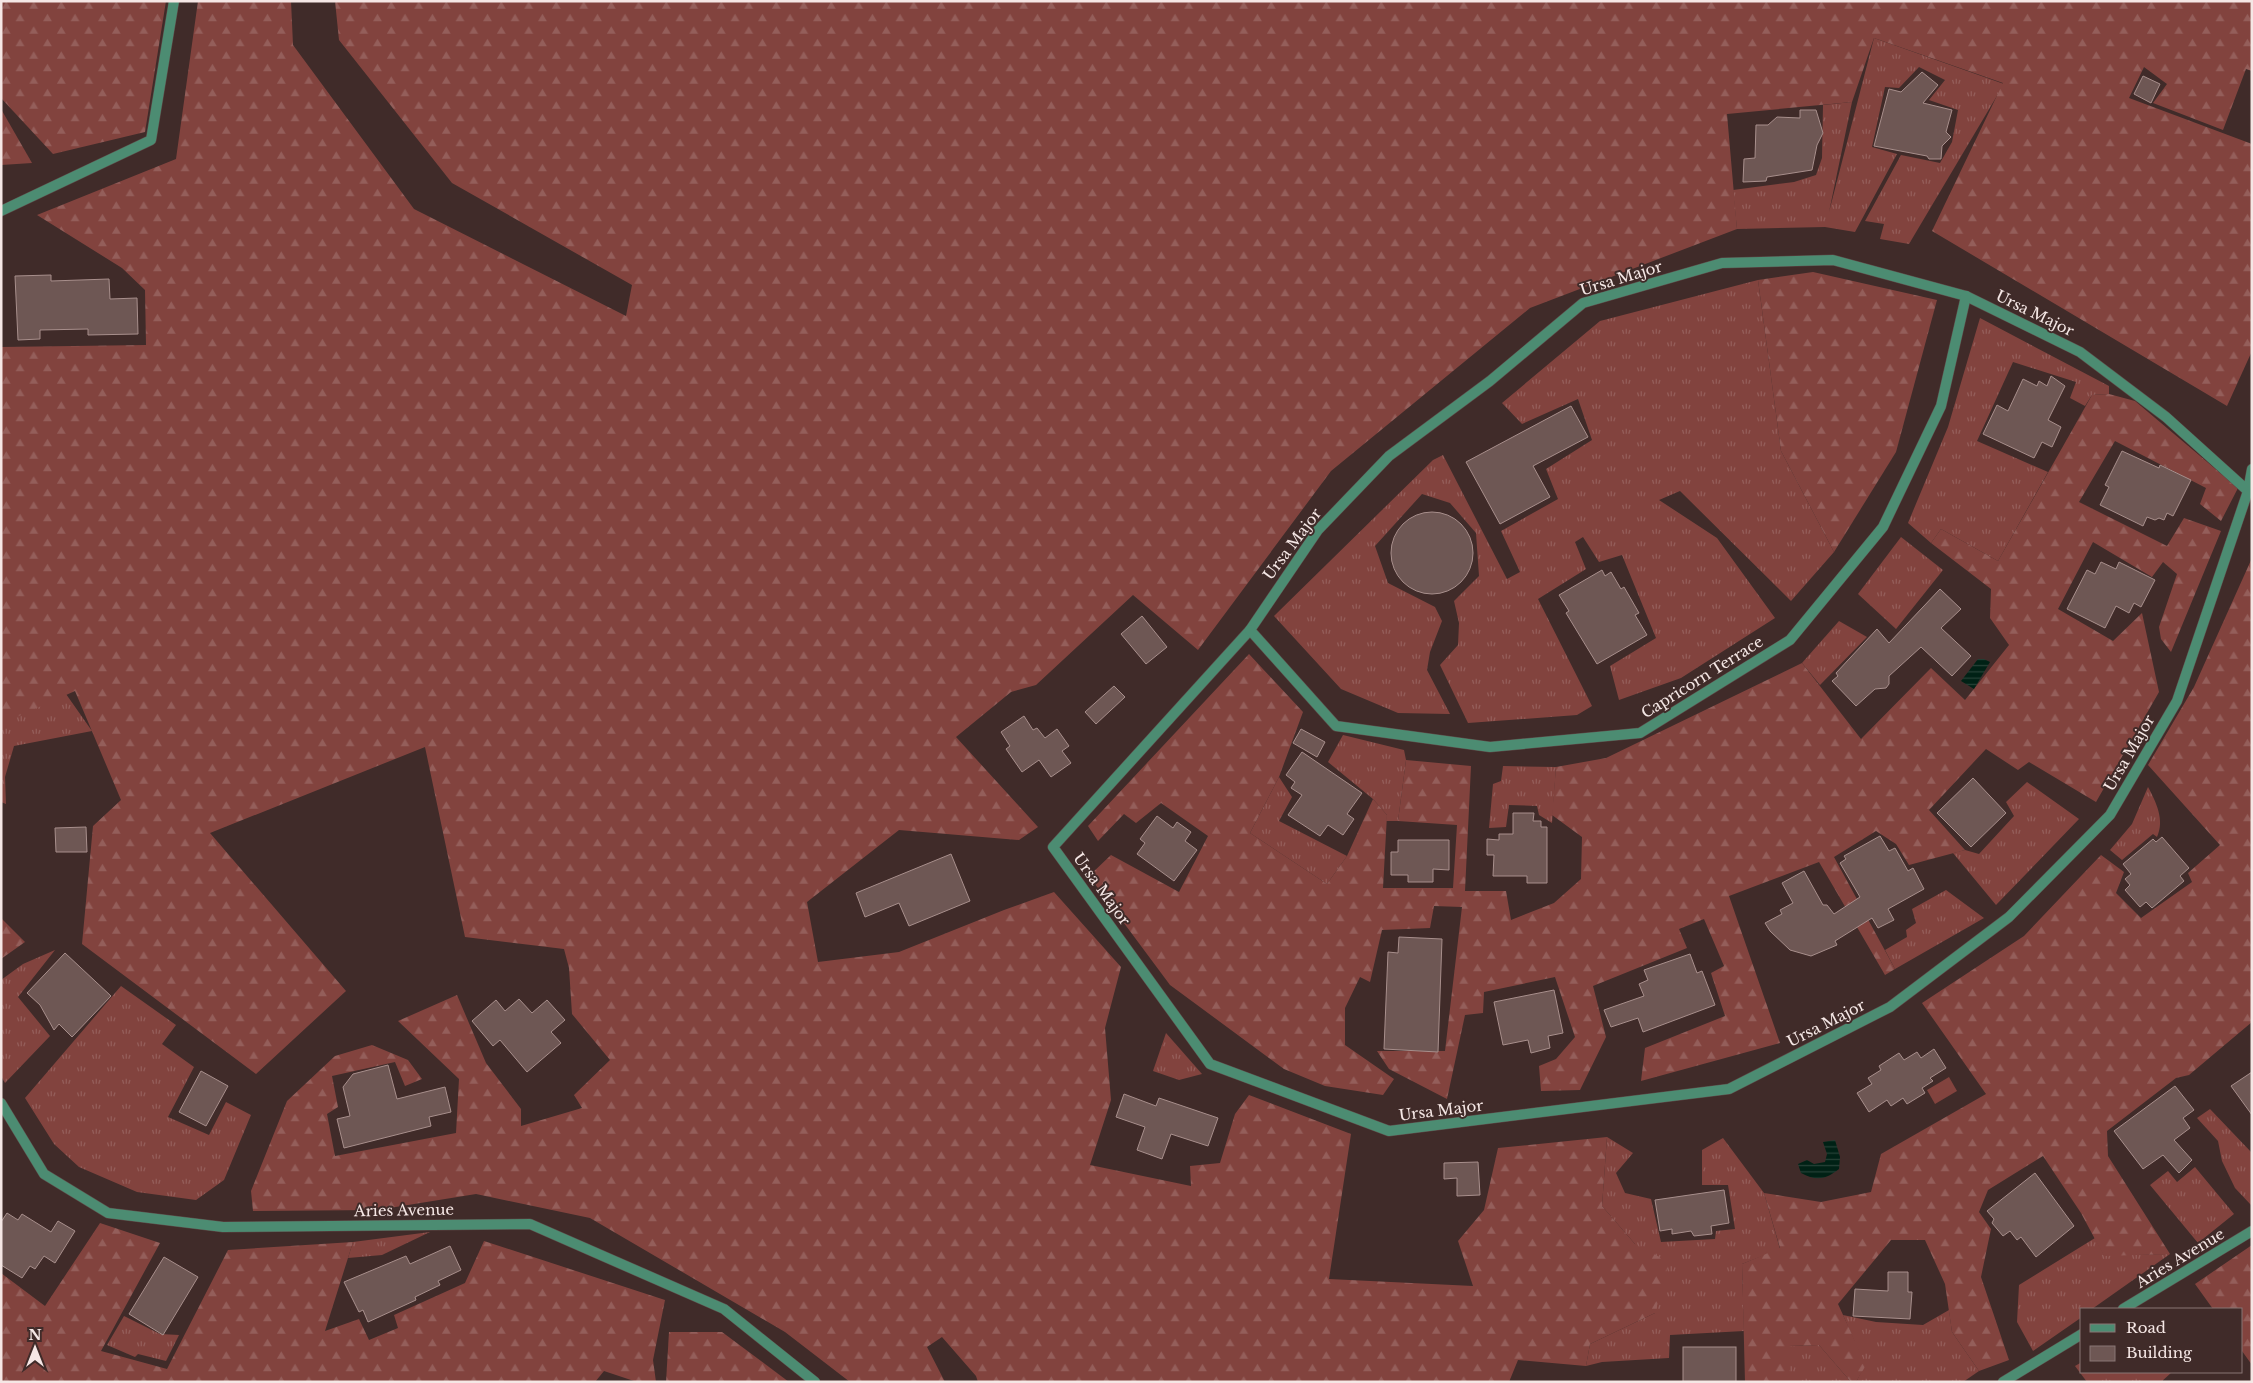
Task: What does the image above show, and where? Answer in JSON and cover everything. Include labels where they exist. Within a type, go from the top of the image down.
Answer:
[{"type":"street","points":[[1,211],[151,140],[174,1]]},
{"type":"street","name":"Ursa Major","points":[[2248,491],[2166,416],[2080,352],[1966,296],[1833,260],[1722,264],[1583,302],[1490,381],[1389,456],[1318,530],[1250,630],[1053,847],[1210,1064],[1389,1131],[1730,1089],[1890,1007],[2009,917],[2110,815],[2177,701],[2248,491],[2252,469]]},
{"type":"street","name":"Capricorn Terrace","points":[[1250,630],[1336,726],[1490,747],[1640,733],[1790,640],[1883,527],[1940,406],[1966,296]]},
{"type":"street","name":"Aries Avenue","points":[[1,1103],[44,1174],[108,1213],[223,1227],[530,1224],[724,1309],[815,1382]]},
{"type":"street","name":"Aries Avenue","points":[[2125,1308],[2252,1231]]},
{"type":"street","points":[[2003,1382],[2080,1335]]},
{"type":"green space","points":[[1,1],[166,1],[145,132],[53,154],[1,98]]},
{"type":"green space","points":[[198,1],[291,1],[293,45],[414,209],[626,316],[632,285],[452,183],[339,40],[335,1],[2252,1],[2252,71],[2246,69],[2223,130],[2153,103],[2167,84],[2144,67],[2129,98],[2252,144],[2252,351],[2227,406],[1932,231],[2003,83],[1874,38],[1852,102],[1727,114],[1737,229],[1530,308],[1331,471],[1198,650],[1133,595],[1036,685],[1011,692],[956,737],[1038,827],[1019,840],[899,830],[807,902],[818,962],[899,952],[1054,892],[1121,967],[1105,1028],[1111,1100],[1090,1165],[1191,1186],[1190,1166],[1220,1163],[1235,1114],[1249,1095],[1351,1134],[1329,1279],[1473,1286],[1458,1241],[1484,1210],[1498,1148],[1607,1137],[1602,1206],[1635,1244],[1669,1262],[1655,1313],[1590,1344],[1586,1366],[1518,1360],[1509,1382],[978,1382],[976,1376],[942,1337],[927,1347],[945,1382],[850,1382],[785,1332],[590,1218],[476,1194],[377,1210],[253,1211],[251,1191],[287,1101],[335,1056],[372,1045],[408,1060],[422,1079],[405,1086],[395,1062],[332,1076],[338,1107],[327,1114],[335,1156],[456,1133],[459,1079],[398,1021],[457,995],[486,1063],[521,1109],[521,1126],[582,1108],[574,1095],[610,1060],[572,1014],[569,968],[564,949],[465,937],[425,747],[210,833],[346,991],[256,1074],[82,944],[93,826],[121,800],[75,691],[1,724],[1,347],[146,345],[145,290],[122,268],[37,215],[176,159]]},
{"type":"green space","points":[[1874,38],[2004,84],[1909,244],[1880,239],[1884,224],[1865,221],[1901,155],[1940,163],[1952,142],[1958,110],[1929,100],[1945,80],[1919,67],[1899,88],[1885,87],[1872,147],[1897,154],[1855,232],[1825,227],[1737,229],[1733,190],[1794,182],[1816,175],[1822,158],[1823,105],[1852,102],[1829,212]]},
{"type":"green space","points":[[1,109],[32,163],[1,165]]},
{"type":"green space","points":[[1813,272],[1937,300],[1896,452],[1834,552],[1781,451],[1758,280]]},
{"type":"green space","points":[[1758,280],[1781,451],[1834,552],[1791,601],[1680,491],[1659,500],[1717,538],[1775,618],[1681,678],[1619,700],[1610,666],[1656,638],[1622,555],[1599,562],[1583,537],[1575,542],[1586,569],[1538,599],[1592,706],[1577,715],[1468,723],[1440,665],[1458,645],[1459,623],[1454,601],[1479,576],[1476,533],[1450,503],[1422,494],[1375,546],[1388,583],[1435,607],[1442,621],[1430,652],[1427,670],[1450,714],[1398,713],[1341,689],[1274,616],[1433,460],[1443,455],[1507,579],[1520,572],[1501,531],[1558,499],[1546,469],[1592,440],[1578,399],[1522,424],[1502,403],[1600,321]]},
{"type":"green space","points":[[1980,318],[2109,386],[2109,394],[2092,395],[2085,406],[2070,398],[2076,382],[2013,362],[1977,441],[2048,472],[1998,561],[1941,529],[1931,543],[1908,523],[1948,427]]},
{"type":"green space","points":[[2109,394],[2135,401],[2238,488],[2221,521],[2200,504],[2206,488],[2115,441],[2079,502],[2167,546],[2184,518],[2221,531],[2171,652],[2161,639],[2159,627],[2177,574],[2163,562],[2152,577],[2093,542],[2058,609],[2113,641],[2142,613],[2159,692],[2096,802],[2029,762],[2018,770],[1986,749],[1929,810],[1965,850],[1909,865],[1896,844],[1876,831],[1834,857],[1895,969],[1885,975],[1819,862],[1729,896],[1780,1043],[1641,1081],[1645,1048],[1725,1016],[1711,973],[1724,966],[1704,919],[1679,929],[1687,948],[1593,986],[1606,1037],[1580,1090],[1541,1091],[1539,1066],[1556,1059],[1575,1037],[1555,977],[1484,992],[1483,1013],[1465,1015],[1447,1099],[1389,1069],[1377,1051],[1445,1051],[1462,907],[1434,906],[1430,928],[1382,930],[1370,982],[1360,977],[1345,1008],[1345,1045],[1394,1079],[1383,1095],[1325,1086],[1284,1069],[1170,985],[1089,876],[1111,855],[1179,892],[1208,836],[1161,803],[1136,823],[1124,814],[1098,841],[1088,826],[1249,654],[1303,712],[1279,777],[1250,833],[1327,884],[1347,856],[1373,799],[1387,815],[1383,888],[1453,888],[1457,825],[1398,821],[1406,760],[1471,766],[1465,891],[1506,891],[1511,920],[1554,903],[1581,879],[1582,837],[1552,815],[1556,767],[1606,758],[1802,663],[1861,739],[1931,668],[1965,700],[2009,645],[1990,618],[1991,589],[1931,543],[1941,529],[1998,561],[2092,395]]},
{"type":"green space","points":[[1901,537],[1943,570],[1896,629],[1858,594]]},
{"type":"green space","points":[[2252,558],[2252,1022],[2189,1075],[2176,1078],[2107,1131],[2108,1156],[2170,1254],[2104,1256],[2081,1213],[2043,1156],[1988,1190],[1979,1212],[1991,1229],[1981,1277],[2009,1360],[1979,1371],[1952,1332],[1945,1284],[1925,1240],[1891,1240],[1838,1304],[1866,1365],[1856,1382],[1851,1382],[1819,1345],[1789,1346],[1789,1382],[1745,1382],[1742,1264],[1780,1248],[1764,1193],[1821,1202],[1871,1192],[1881,1154],[1986,1094],[1922,1003],[2024,936],[2101,855],[2124,872],[2116,893],[2141,918],[2192,882],[2188,873],[2220,845],[2148,765],[2194,687]]},
{"type":"green space","points":[[1839,621],[1867,637],[1820,685],[1802,663]]},
{"type":"green space","points":[[66,694],[92,731],[14,746],[5,777],[6,804],[1,802],[1,722]]},
{"type":"green space","points":[[1343,735],[1404,750],[1406,760],[1398,821],[1386,821],[1387,815],[1373,799],[1328,762]]},
{"type":"green space","points":[[1503,766],[1556,767],[1552,823],[1539,815],[1537,806],[1509,805],[1506,827],[1489,828],[1493,784],[1501,781]]},
{"type":"green space","points":[[1279,777],[1292,797],[1279,821],[1347,856],[1327,884],[1250,833]]},
{"type":"green space","points":[[2027,782],[2079,819],[1996,905],[1953,853],[1965,850],[1979,854],[2014,816],[2006,802]]},
{"type":"green space","points":[[2148,787],[2160,818],[2157,837],[2153,834],[2122,860],[2110,850],[2132,824]]},
{"type":"green space","points":[[1946,890],[1984,918],[1895,969],[1885,950],[1907,937],[1906,930],[1916,923],[1912,909]]},
{"type":"green space","points":[[1,918],[25,942],[1,959]]},
{"type":"green space","points":[[55,950],[18,997],[50,1036],[5,1083],[1,1076],[1,980],[23,964]]},
{"type":"green space","points":[[121,986],[176,1025],[162,1044],[194,1067],[168,1117],[209,1135],[226,1102],[251,1115],[224,1180],[196,1200],[137,1192],[79,1167],[54,1144],[25,1098]]},
{"type":"green space","points":[[1166,1033],[1202,1074],[1179,1080],[1153,1071]]},
{"type":"green space","points":[[1949,1077],[1957,1091],[1935,1104],[1927,1090]]},
{"type":"green space","points":[[2210,1109],[2252,1153],[2251,1205],[2235,1188],[2222,1161],[2218,1141],[2197,1118]]},
{"type":"green space","points":[[1607,1137],[1633,1153],[1616,1173],[1625,1193],[1651,1199],[1661,1242],[1715,1239],[1716,1231],[1735,1229],[1728,1185],[1702,1185],[1702,1150],[1723,1138],[1764,1193],[1780,1249],[1742,1264],[1744,1331],[1670,1335],[1669,1358],[1602,1362],[1586,1366],[1590,1344],[1655,1313],[1635,1244],[1602,1206]]},
{"type":"green space","points":[[2195,1167],[2234,1214],[2198,1243],[2150,1185],[2168,1171],[2177,1182]]},
{"type":"green space","points":[[100,1223],[160,1243],[101,1351],[167,1369],[228,1250],[353,1242],[325,1331],[359,1319],[369,1340],[398,1328],[394,1315],[465,1283],[484,1241],[665,1300],[653,1360],[656,1382],[637,1382],[604,1371],[595,1382],[1,1382],[1,1273],[45,1306]]},
{"type":"green space","points":[[430,1232],[382,1255],[348,1258],[353,1242]]},
{"type":"green space","points":[[2095,1238],[2104,1255],[2170,1254],[2093,1308],[2080,1308],[2080,1318],[2033,1351],[2017,1322],[2019,1285]]},
{"type":"green space","points":[[2252,1245],[2252,1365],[2243,1352],[2243,1308],[2212,1308],[2195,1284]]},
{"type":"green space","points":[[1949,1310],[1952,1332],[1979,1371],[1963,1382],[1856,1382],[1865,1365],[1843,1315],[1876,1322],[1923,1325]]},
{"type":"green space","points":[[124,1316],[160,1334],[179,1335],[166,1361],[138,1354],[135,1357],[107,1345]]},
{"type":"green space","points":[[669,1332],[722,1332],[789,1382],[666,1382]]},
{"type":"green space","points":[[1819,1345],[1851,1382],[1789,1382],[1789,1346]]},
{"type":"green space","points":[[2080,1363],[2080,1373],[2075,1366]]},
{"type":"green space","points":[[2080,1373],[2171,1373],[2161,1382],[2087,1382]]},
{"type":"shaded area","points":[[1978,659],[1990,662],[1974,689],[1961,681]]},
{"type":"shaded area","points":[[1835,1140],[1840,1157],[1839,1169],[1820,1178],[1801,1173],[1798,1164],[1807,1160],[1814,1164],[1825,1162],[1827,1154],[1823,1142]]},
{"type":"building","points":[[1922,72],[1938,85],[1923,103],[1952,110],[1946,132],[1951,137],[1942,146],[1941,159],[1929,159],[1927,156],[1874,146],[1889,89],[1901,92]]},
{"type":"building","points":[[2143,76],[2160,84],[2151,103],[2134,94]]},
{"type":"building","points":[[1800,110],[1816,110],[1823,133],[1817,145],[1812,170],[1767,177],[1766,181],[1743,182],[1744,159],[1755,158],[1756,125],[1768,125],[1777,117],[1800,118]]},
{"type":"building","points":[[51,275],[51,281],[109,279],[110,299],[137,298],[138,334],[88,335],[88,329],[40,330],[40,339],[18,340],[15,276]]},
{"type":"building","points":[[2051,376],[2065,386],[2048,420],[2061,427],[2052,447],[2042,442],[2034,458],[1983,434],[1997,405],[2008,411],[2023,379],[2037,386],[2039,381],[2047,386]]},
{"type":"building","points":[[1571,406],[1588,437],[1533,466],[1550,497],[1500,524],[1466,462]]},
{"type":"building","points":[[2122,451],[2159,468],[2160,465],[2191,480],[2173,516],[2167,513],[2164,520],[2159,518],[2155,520],[2147,517],[2143,526],[2100,505],[2109,487],[2105,485]]},
{"type":"building","points":[[1424,512],[1440,512],[1455,519],[1466,530],[1473,545],[1470,569],[1461,582],[1440,594],[1424,594],[1409,587],[1398,576],[1391,561],[1391,545],[1398,530],[1409,519]]},
{"type":"building","points":[[2101,562],[2116,569],[2119,562],[2155,580],[2141,607],[2134,603],[2129,613],[2116,606],[2105,628],[2067,609],[2087,570],[2095,574]]},
{"type":"building","points":[[1602,570],[1605,576],[1611,572],[1621,589],[1624,587],[1639,613],[1635,615],[1647,635],[1597,664],[1566,613],[1569,611],[1559,595]]},
{"type":"building","points":[[1940,589],[1961,609],[1941,628],[1971,656],[1952,676],[1921,647],[1889,676],[1889,684],[1886,688],[1875,689],[1856,706],[1832,681],[1838,676],[1836,673],[1877,629],[1889,643]]},
{"type":"building","points":[[1142,616],[1167,647],[1146,664],[1121,634]]},
{"type":"building","points":[[1114,686],[1125,697],[1096,724],[1085,712]]},
{"type":"building","points":[[1024,716],[1033,730],[1037,728],[1045,738],[1057,729],[1069,746],[1062,751],[1071,763],[1051,777],[1039,760],[1022,772],[1006,749],[1010,746],[1001,732]]},
{"type":"building","points":[[1301,729],[1325,742],[1317,757],[1293,743]]},
{"type":"building","points":[[1302,752],[1362,793],[1347,814],[1354,819],[1343,835],[1328,825],[1320,836],[1288,815],[1302,795],[1291,788],[1295,782],[1286,775]]},
{"type":"building","points":[[1973,778],[2006,813],[1971,847],[1937,813]]},
{"type":"building","points":[[1513,813],[1534,813],[1533,821],[1541,821],[1541,827],[1547,827],[1547,883],[1527,883],[1527,876],[1493,876],[1494,855],[1487,855],[1487,839],[1499,840],[1499,834],[1513,834]]},
{"type":"building","points":[[1157,816],[1173,828],[1177,822],[1191,832],[1185,841],[1197,850],[1174,881],[1137,854],[1145,843],[1140,839]]},
{"type":"building","points":[[86,827],[87,852],[56,852],[55,828]]},
{"type":"building","points":[[1880,836],[1889,851],[1895,848],[1908,871],[1913,868],[1924,889],[1888,909],[1894,920],[1878,928],[1872,918],[1835,941],[1837,945],[1811,956],[1790,950],[1770,931],[1765,923],[1782,914],[1780,910],[1793,903],[1782,883],[1804,871],[1823,905],[1827,905],[1834,914],[1860,897],[1840,863],[1846,859],[1844,856]]},
{"type":"building","points":[[2162,837],[2189,868],[2180,876],[2184,881],[2152,908],[2146,902],[2140,907],[2125,890],[2130,885],[2125,879],[2131,874],[2123,864],[2153,839],[2156,842]]},
{"type":"building","points":[[1398,840],[1449,840],[1449,870],[1433,869],[1433,882],[1408,882],[1408,875],[1391,875],[1391,852],[1398,852]]},
{"type":"building","points":[[951,854],[970,901],[909,926],[899,903],[865,917],[856,893]]},
{"type":"building","points":[[1399,937],[1442,939],[1438,1052],[1384,1049],[1388,952],[1398,953]]},
{"type":"building","points":[[65,953],[111,996],[72,1037],[59,1024],[54,1030],[40,1005],[27,993]]},
{"type":"building","points":[[1690,954],[1697,973],[1702,971],[1715,1005],[1643,1032],[1638,1018],[1611,1027],[1604,1010],[1644,996],[1639,984],[1648,980],[1644,970]]},
{"type":"building","points":[[1554,990],[1563,1033],[1548,1036],[1550,1048],[1531,1053],[1528,1040],[1503,1045],[1494,1002]]},
{"type":"building","points":[[519,999],[532,1013],[547,1000],[565,1020],[551,1032],[561,1043],[527,1072],[500,1040],[493,1046],[472,1021],[496,1000],[505,1011]]},
{"type":"building","points":[[1934,1049],[1946,1068],[1930,1078],[1933,1081],[1922,1088],[1925,1093],[1907,1104],[1903,1098],[1891,1106],[1887,1100],[1869,1112],[1857,1093],[1872,1084],[1868,1078],[1881,1070],[1879,1066],[1899,1053],[1904,1060],[1917,1052],[1921,1058]]},
{"type":"building","points":[[388,1065],[397,1099],[445,1087],[451,1112],[429,1117],[431,1126],[344,1148],[337,1119],[350,1116],[343,1087],[353,1074]]},
{"type":"building","points":[[201,1071],[228,1086],[206,1126],[179,1112]]},
{"type":"building","points":[[2252,1072],[2252,1115],[2231,1086]]},
{"type":"building","points":[[2175,1086],[2194,1110],[2183,1118],[2190,1128],[2174,1140],[2192,1160],[2179,1173],[2163,1155],[2143,1169],[2114,1131]]},
{"type":"building","points":[[1124,1094],[1156,1106],[1159,1098],[1218,1118],[1208,1146],[1171,1134],[1162,1159],[1137,1150],[1145,1127],[1116,1117]]},
{"type":"building","points":[[1478,1162],[1480,1195],[1457,1196],[1457,1178],[1444,1179],[1444,1163]]},
{"type":"building","points":[[2035,1173],[2074,1226],[2036,1257],[2021,1237],[2017,1240],[2010,1231],[2003,1236],[1992,1223],[1994,1219],[1987,1211]]},
{"type":"building","points":[[1724,1190],[1729,1223],[1711,1226],[1712,1234],[1694,1236],[1691,1231],[1672,1234],[1672,1229],[1660,1231],[1655,1200]]},
{"type":"building","points":[[7,1213],[18,1220],[22,1214],[51,1232],[58,1221],[75,1231],[55,1263],[44,1256],[35,1269],[30,1266],[22,1278],[1,1265],[1,1222]]},
{"type":"building","points":[[450,1246],[461,1270],[438,1281],[440,1285],[415,1297],[416,1300],[368,1322],[363,1310],[359,1312],[344,1282],[406,1256],[410,1264]]},
{"type":"building","points":[[164,1257],[198,1277],[163,1335],[129,1314]]},
{"type":"building","points":[[1888,1272],[1908,1272],[1908,1292],[1912,1292],[1910,1319],[1853,1316],[1855,1289],[1888,1291]]},
{"type":"building","points":[[1683,1347],[1736,1347],[1736,1382],[1683,1382]]}]
